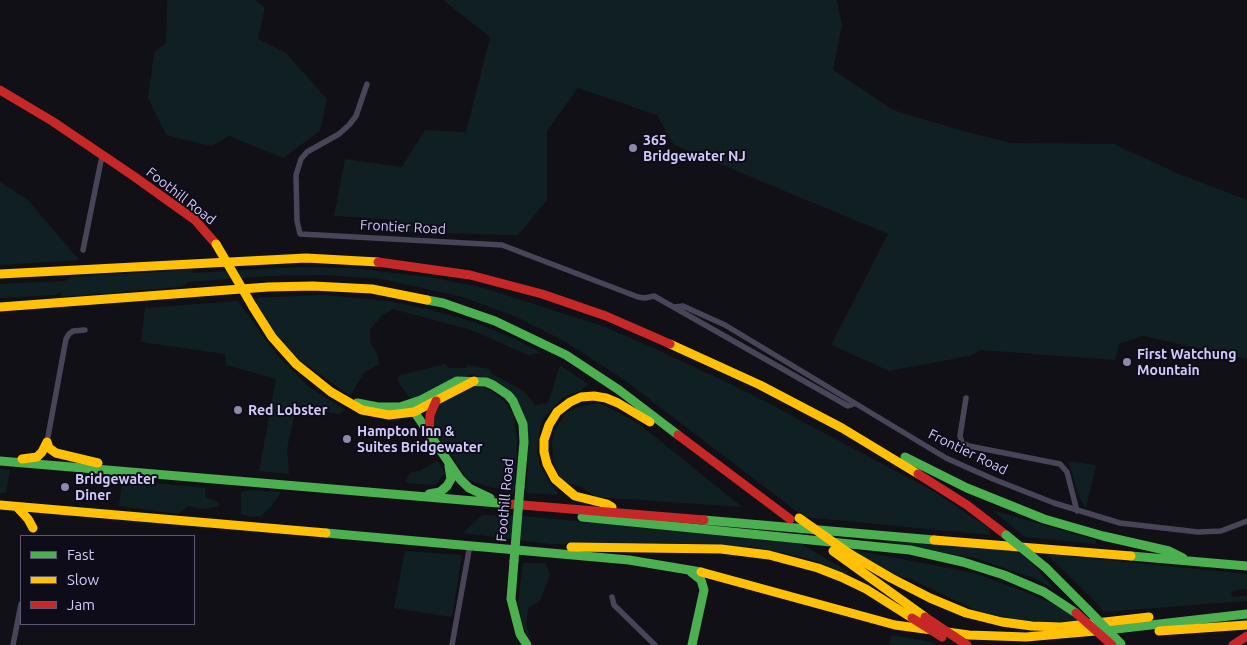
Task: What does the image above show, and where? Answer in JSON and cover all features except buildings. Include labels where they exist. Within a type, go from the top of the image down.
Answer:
[{"type":"main road","name":"Foothill Road","points":[[0,90],[52,122],[195,220],[216,244],[272,337],[296,364],[331,392],[353,406],[380,414],[402,414],[457,381],[486,382],[501,389],[508,395],[518,409],[524,432],[511,600],[520,634],[527,645]]},
{"type":"main road","points":[[0,274],[219,261],[306,258],[380,262],[461,274],[542,294],[606,316],[713,362],[842,428],[945,491],[1006,535],[1046,568],[1088,610],[1119,645]]},
{"type":"main road","points":[[0,307],[284,286],[351,287],[401,294],[443,303],[478,314],[566,354],[608,382],[764,499],[794,519],[891,578],[930,598],[972,615],[1019,625],[1061,627],[1247,609]]},
{"type":"main road","name":"Foothill Road","points":[[412,408],[436,401],[474,381]]},
{"type":"main road","points":[[621,512],[607,504],[575,496],[555,479],[547,464],[544,452],[544,440],[551,420],[557,412],[570,402],[581,397],[594,396],[618,403],[659,427],[670,429]]},
{"type":"main road","points":[[429,434],[430,414],[436,401]]},
{"type":"main road","points":[[412,408],[449,464],[469,488],[498,502]]},
{"type":"main road","points":[[842,428],[867,438],[939,476],[1018,510],[1072,528],[1170,551],[1188,561]]},
{"type":"main road","points":[[0,460],[33,458],[42,452],[47,442]]},
{"type":"main road","points":[[47,442],[52,451],[59,455],[132,472]]},
{"type":"main road","points":[[0,460],[1247,566]]},
{"type":"main road","points":[[421,496],[440,492],[447,486],[451,474],[449,464]]},
{"type":"main road","points":[[450,498],[459,504],[910,550],[963,562],[1004,575],[1044,592],[1119,645]]},
{"type":"main road","points":[[0,506],[532,550],[629,560],[723,578],[877,621],[944,633],[1039,637],[1247,614]]},
{"type":"main road","points":[[17,507],[28,519],[32,531],[38,519],[50,510]]},
{"type":"main road","points":[[794,519],[833,550],[967,645]]},
{"type":"main road","points":[[532,550],[554,547],[697,549],[768,555],[818,568],[866,589],[954,645]]},
{"type":"main road","points":[[683,569],[699,577],[704,590]]},
{"type":"main road","points":[[692,645],[704,590],[708,583],[723,578]]},
{"type":"main road","points":[[1118,628],[1126,632],[1198,629],[1247,624]]},
{"type":"main road","points":[[1233,645],[1247,636]]},
{"type":"street","name":"Frontier Road","points":[[367,84],[356,116],[349,125],[338,134],[307,152],[301,159],[296,174],[297,221],[300,234],[495,244],[638,297],[654,296],[848,406],[854,404]]},
{"type":"street","points":[[83,250],[102,156]]},
{"type":"street","name":"Frontier Road","points":[[674,307],[683,306],[725,325],[854,404],[967,468],[1046,500],[1120,523],[1198,532],[1221,531],[1247,521]]},
{"type":"street","points":[[47,442],[66,339],[68,334],[73,331],[85,330]]},
{"type":"street","name":"Frontier Road","points":[[966,398],[960,440],[965,445],[1060,464],[1067,472],[1077,511]]},
{"type":"street","points":[[452,645],[470,545]]},
{"type":"street","points":[[612,598],[614,605],[655,645]]},
{"type":"street","points":[[13,645],[20,609]]},
{"type":"shaded area","points":[[167,0],[255,0],[265,7],[258,39],[286,53],[327,99],[320,131],[283,158],[229,136],[211,146],[166,135],[148,98],[154,53],[166,43]]},
{"type":"shaded area","points":[[443,0],[837,0],[842,25],[833,70],[893,110],[1011,143],[1114,144],[1179,174],[1247,200],[1247,359],[1143,336],[1119,344],[1115,360],[981,350],[969,356],[889,371],[831,345],[888,234],[674,145],[657,115],[578,88],[547,131],[547,200],[518,235],[395,232],[400,220],[334,216],[345,159],[402,167],[425,130],[466,132],[490,37]]},
{"type":"shaded area","points":[[0,182],[28,200],[79,260],[0,265]]},
{"type":"shaded area","points":[[298,267],[351,268],[429,277],[484,288],[605,327],[751,394],[935,492],[990,529],[990,535],[804,517],[623,379],[566,342],[517,317],[463,297],[381,279],[325,275],[269,276],[189,282],[181,287],[60,297],[61,292],[55,295],[0,298],[0,284],[65,281],[71,277],[193,270],[192,273]]},
{"type":"shaded area","points":[[325,295],[388,301],[431,310],[471,321],[515,339],[541,353],[528,355],[471,330],[393,309],[382,315],[370,330],[370,341],[378,356],[379,364],[364,373],[350,396],[299,359],[274,332],[254,298]]},
{"type":"shaded area","points":[[238,301],[276,354],[309,387],[345,410],[340,414],[296,407],[287,449],[289,474],[259,471],[276,379],[226,365],[225,354],[141,342],[145,308]]},
{"type":"shaded area","points":[[445,364],[449,368],[466,368],[469,365],[489,369],[492,374],[524,391],[535,405],[548,403],[560,365],[588,384],[580,391],[562,398],[543,419],[540,428],[537,452],[540,465],[557,495],[526,493],[528,431],[518,401],[505,388],[493,380],[472,375],[462,377],[425,396],[410,399],[398,381],[398,377],[401,375]]},
{"type":"shaded area","points":[[479,386],[491,391],[505,402],[514,415],[517,441],[514,493],[505,492],[501,487],[493,488],[467,479],[435,431],[434,421],[440,402],[467,387]]},
{"type":"shaded area","points":[[598,403],[639,424],[742,507],[596,497],[580,486],[565,483],[558,474],[554,464],[552,443],[554,432],[565,414],[575,408]]},
{"type":"shaded area","points":[[437,461],[445,473],[435,485],[408,483],[406,481],[412,472],[419,471]]},
{"type":"shaded area","points":[[1068,461],[1096,465],[1086,508],[1079,497]]},
{"type":"shaded area","points":[[0,469],[10,470],[6,492],[3,493],[0,493]]},
{"type":"shaded area","points":[[122,480],[205,488],[206,497],[218,502],[220,506],[202,509],[188,506],[178,514],[119,506]]},
{"type":"shaded area","points":[[250,490],[281,492],[271,507],[261,516],[252,517],[241,514],[241,492]]},
{"type":"shaded area","points":[[992,510],[1096,540],[1096,544],[1025,537]]},
{"type":"shaded area","points":[[482,515],[524,516],[802,544],[848,572],[846,575],[806,558],[750,546],[748,548],[679,543],[550,544],[463,533]]},
{"type":"shaded area","points":[[884,540],[1015,549],[1032,563],[1054,589],[1036,579],[975,558],[885,542]]},
{"type":"shaded area","points":[[849,549],[974,573],[1065,609],[1077,618],[1077,622],[1019,621],[977,611],[911,579],[897,576]]},
{"type":"shaded area","points":[[405,551],[462,555],[452,617],[394,608]]},
{"type":"shaded area","points":[[1046,554],[1247,574],[1247,589],[1233,591],[1231,594],[1232,597],[1247,596],[1247,601],[1104,612]]},
{"type":"shaded area","points":[[523,563],[546,563],[550,575],[540,601],[528,608],[526,625],[531,640],[525,632],[518,603]]},
{"type":"shaded area","points":[[891,635],[932,642],[936,645],[889,645]]},
{"type":"traffic: fast","points":[[427,300],[443,303],[495,321],[566,355],[619,390],[678,435]]},
{"type":"traffic: fast","points":[[357,403],[378,407],[400,407],[421,400],[457,381],[486,382],[493,385],[508,395],[513,401],[523,424],[524,442],[520,487]]},
{"type":"traffic: fast","points":[[409,404],[460,479],[469,488],[490,498]]},
{"type":"traffic: fast","points":[[905,457],[967,488],[1044,519],[1103,536],[1169,551],[1183,558]]},
{"type":"traffic: fast","points":[[0,461],[510,504]]},
{"type":"traffic: fast","points":[[429,494],[440,492],[447,486],[451,479],[449,466]]},
{"type":"traffic: fast","points":[[514,561],[520,487]]},
{"type":"traffic: fast","points":[[582,517],[910,550],[963,562],[1004,575],[1044,592],[1076,613]]},
{"type":"traffic: fast","points":[[704,520],[934,540]]},
{"type":"traffic: fast","points":[[326,533],[629,560],[701,572]]},
{"type":"traffic: fast","points":[[1006,535],[1046,568]]},
{"type":"traffic: fast","points":[[1131,556],[1247,566]]},
{"type":"traffic: fast","points":[[514,561],[511,599],[520,634],[527,645]]},
{"type":"traffic: fast","points":[[1046,568],[1088,610]]},
{"type":"traffic: fast","points":[[691,572],[701,580],[704,590],[692,645]]},
{"type":"traffic: fast","points":[[1088,610],[1121,644]]},
{"type":"traffic: fast","points":[[1107,630],[1247,614]]},
{"type":"traffic: slow","points":[[216,244],[253,307]]},
{"type":"traffic: slow","points":[[0,274],[306,258],[378,262]]},
{"type":"traffic: slow","points":[[0,307],[268,287],[313,286],[372,289],[427,300]]},
{"type":"traffic: slow","points":[[253,307],[272,337],[296,364],[331,392],[362,410],[389,415],[414,412],[474,381]]},
{"type":"traffic: slow","points":[[670,344],[760,385],[842,428],[918,474]]},
{"type":"traffic: slow","points":[[612,507],[575,496],[555,479],[547,464],[544,452],[544,440],[549,425],[557,412],[570,402],[581,397],[594,396],[618,403],[650,422]]},
{"type":"traffic: slow","points":[[47,442],[49,448],[56,453],[98,463]]},
{"type":"traffic: slow","points":[[22,459],[37,457],[47,442]]},
{"type":"traffic: slow","points":[[0,505],[326,533]]},
{"type":"traffic: slow","points":[[17,507],[33,528]]},
{"type":"traffic: slow","points":[[799,518],[850,554]]},
{"type":"traffic: slow","points":[[934,540],[1131,556]]},
{"type":"traffic: slow","points":[[571,547],[721,549],[769,555],[818,568],[841,577],[866,589],[912,618]]},
{"type":"traffic: slow","points":[[833,551],[925,617]]},
{"type":"traffic: slow","points":[[850,554],[930,598],[966,613],[1002,622],[1061,627],[1149,617]]},
{"type":"traffic: slow","points":[[701,572],[895,625],[969,635],[1026,637],[1107,630]]},
{"type":"traffic: slow","points":[[1159,631],[1247,625]]},
{"type":"traffic: jam","points":[[0,90],[52,121],[132,175],[195,220],[216,244]]},
{"type":"traffic: jam","points":[[378,262],[470,275],[542,294],[606,316],[670,344]]},
{"type":"traffic: jam","points":[[429,434],[430,415],[436,401]]},
{"type":"traffic: jam","points":[[678,435],[790,519]]},
{"type":"traffic: jam","points":[[918,474],[967,505],[1006,535]]},
{"type":"traffic: jam","points":[[510,504],[704,520]]},
{"type":"traffic: jam","points":[[1076,613],[1112,645]]},
{"type":"traffic: jam","points":[[925,617],[967,645]]},
{"type":"traffic: jam","points":[[912,618],[942,637]]},
{"type":"traffic: jam","points":[[1233,645],[1247,636]]},
{"type":"place","name":"365 Bridgewater NJ","points":[[633,148]]},
{"type":"place","name":"First Watchung Mountain","points":[[1127,362]]},
{"type":"place","name":"Red Lobster","points":[[238,410]]},
{"type":"place","name":"Hampton Inn & Suites Bridgewater","points":[[347,439]]},
{"type":"place","name":"Bridgewater Diner","points":[[65,487]]}]
